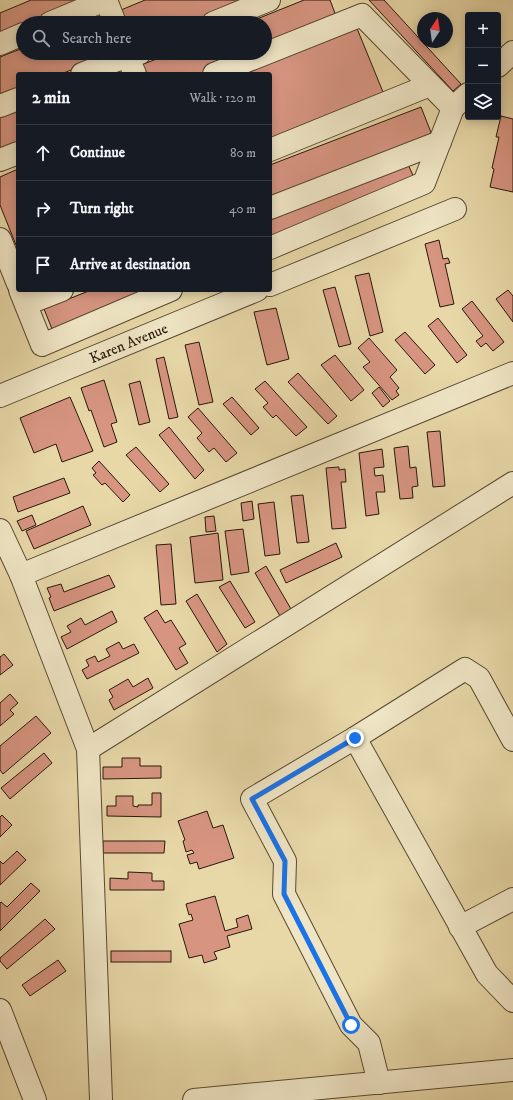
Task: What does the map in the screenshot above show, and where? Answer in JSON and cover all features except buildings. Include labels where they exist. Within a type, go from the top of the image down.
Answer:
[{"type":"street","points":[[67,16],[106,0],[112,16]]},
{"type":"street","points":[[230,16],[269,0]]},
{"type":"street","points":[[272,47],[356,7],[430,85],[460,101],[440,142],[424,183],[272,247]]},
{"type":"street","points":[[0,44],[16,37]]},
{"type":"street","points":[[501,63],[513,52]]},
{"type":"street","points":[[89,72],[129,60]]},
{"type":"street","points":[[218,72],[244,60]]},
{"type":"street","points":[[272,149],[430,85]]},
{"type":"street","points":[[0,106],[16,100]]},
{"type":"street","points":[[272,207],[440,142]]},
{"type":"street","points":[[0,160],[16,154]]},
{"type":"street","points":[[272,284],[455,209]]},
{"type":"street","points":[[8,249],[16,277]]},
{"type":"street","points":[[51,292],[23,297],[42,345],[166,292]]},
{"type":"street","name":"Karen Avenue","points":[[0,396],[223,296],[246,292]]},
{"type":"street","points":[[21,575],[513,373]]},
{"type":"street","points":[[88,749],[513,483]]},
{"type":"street","points":[[0,530],[21,575],[88,749],[101,1100]]},
{"type":"street","points":[[379,1083],[369,1043],[351,1025],[284,894],[285,861],[252,799],[355,738],[465,669],[479,678],[513,740]]},
{"type":"street","points":[[355,738],[487,974],[513,1001]]},
{"type":"street","points":[[460,927],[513,899]]},
{"type":"street","points":[[0,1010],[35,1100]]},
{"type":"street","points":[[194,1100],[329,1094],[379,1083],[513,1070]]},
{"type":"route","points":[[351,1025],[284,894],[285,861],[252,799],[355,738]]}]
